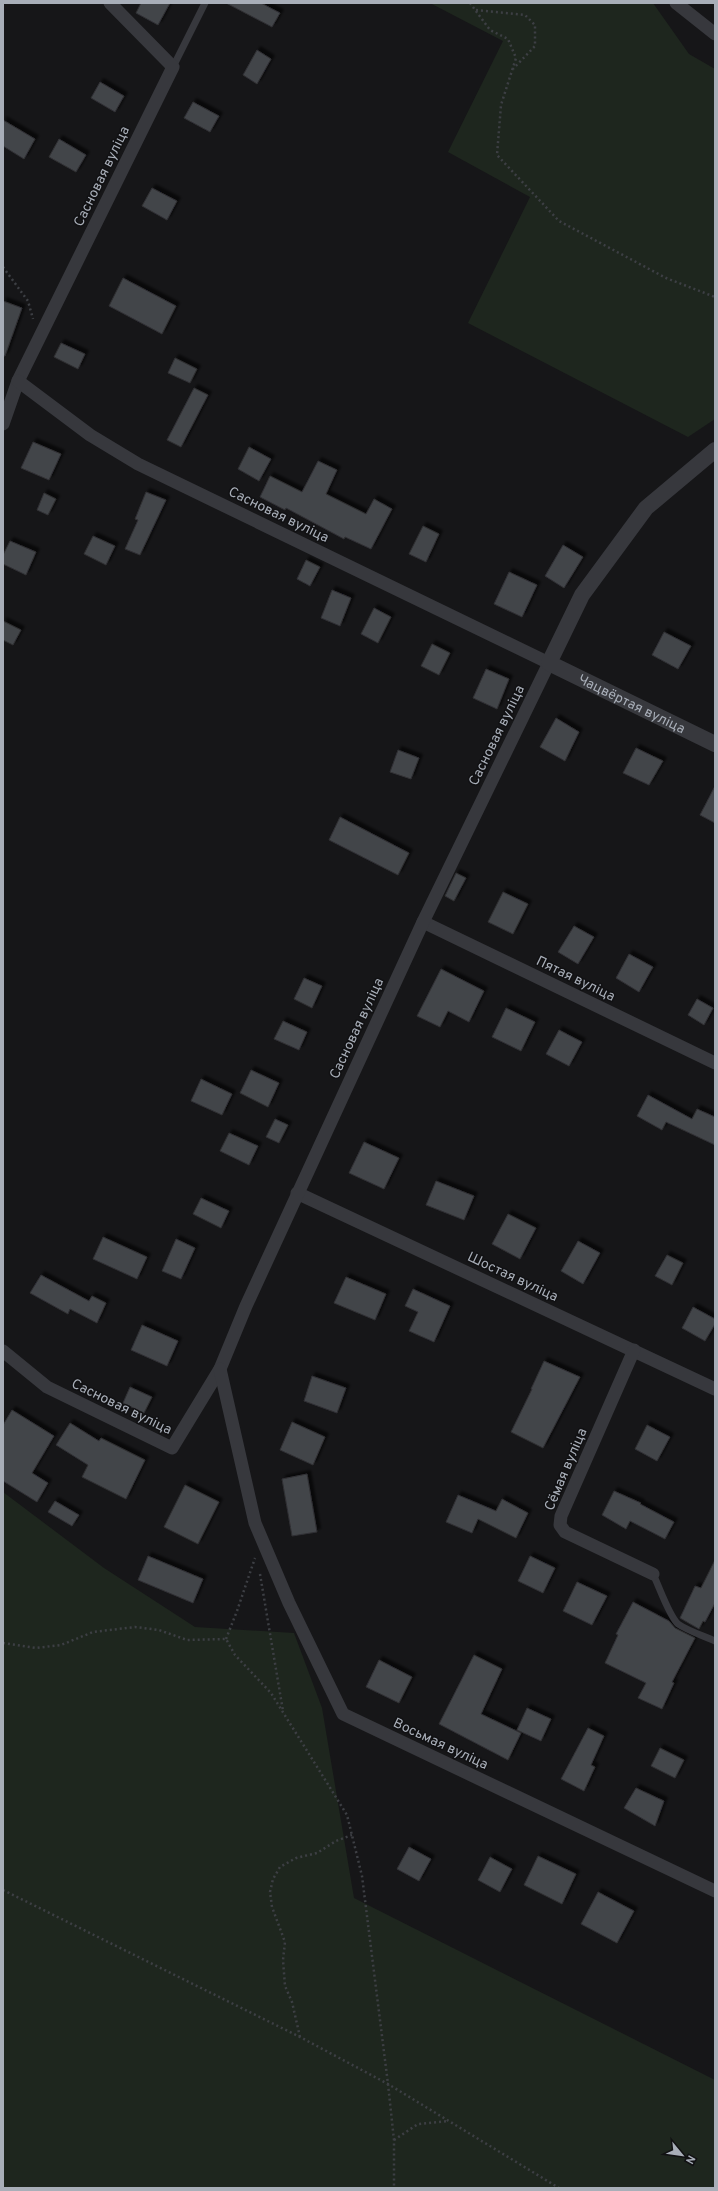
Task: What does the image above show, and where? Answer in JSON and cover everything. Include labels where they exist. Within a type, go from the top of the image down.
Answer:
[{"type":"street","points":[[110,3],[173,67]]},
{"type":"street","points":[[676,3],[715,34]]},
{"type":"street","name":"Сасновая вуліца","points":[[3,424],[18,381],[35,345],[173,67]]},
{"type":"street","name":"Сасновая вуліца","points":[[3,1351],[47,1387],[172,1448],[220,1369],[246,1306],[297,1193],[423,922],[549,663],[138,464],[90,436],[18,381]]},
{"type":"street","points":[[549,663],[582,594],[646,508],[715,450]]},
{"type":"street","name":"Чацвёртая вуліца","points":[[549,663],[715,744]]},
{"type":"street","name":"Пятая вуліца","points":[[423,922],[715,1063]]},
{"type":"street","name":"Шостая вуліца","points":[[297,1193],[715,1389]]},
{"type":"street","name":"Сёмая вуліца","points":[[634,1350],[561,1516],[560,1525],[565,1532],[653,1574]]},
{"type":"street","name":"Восьмая вуліца","points":[[220,1369],[255,1523],[289,1603],[342,1714],[715,1891]]},
{"type":"lane","points":[[173,67],[205,3]]},
{"type":"lane","points":[[653,1574],[663,1594],[668,1609],[678,1623],[715,1641]]},
{"type":"path","points":[[470,3],[490,30],[508,39],[516,58],[501,106],[497,155],[559,220],[666,278],[715,297]]},
{"type":"path","points":[[476,10],[526,15],[535,25],[534,46],[512,69]]},
{"type":"path","points":[[3,267],[28,301],[34,323],[35,345]]},
{"type":"path","points":[[284,1713],[256,1552],[253,1567],[226,1639],[235,1655],[271,1693],[347,1815],[362,1876],[394,2140],[394,2188]]},
{"type":"path","points":[[3,1643],[36,1648],[61,1645],[93,1632],[134,1627],[159,1630],[187,1640],[226,1639]]},
{"type":"path","points":[[300,2037],[292,2002],[285,1986],[283,1960],[285,1942],[272,1907],[270,1892],[280,1867],[296,1858],[317,1853],[336,1841],[352,1835]]},
{"type":"path","points":[[3,1890],[300,2037],[388,2084],[559,2188]]},
{"type":"path","points":[[394,2140],[418,2124],[449,2121]]},
{"type":"shaded area","points":[[430,3],[653,3],[689,54],[715,69],[715,419],[688,437],[468,323],[530,197],[448,152],[503,41]]},
{"type":"shaded area","points":[[3,1492],[104,1568],[195,1627],[294,1633],[322,1708],[354,1898],[715,2080],[715,2188],[3,2188]]},
{"type":"building","points":[[141,3],[170,3],[158,25],[136,13]]},
{"type":"building","points":[[226,3],[261,3],[280,13],[272,27]]},
{"type":"building","points":[[257,50],[271,59],[257,84],[243,75]]},
{"type":"building","points":[[100,82],[124,96],[115,112],[91,98]]},
{"type":"building","points":[[193,102],[219,116],[210,132],[184,118]]},
{"type":"building","points":[[3,120],[35,139],[24,159],[3,146]]},
{"type":"building","points":[[59,139],[86,155],[76,172],[49,157]]},
{"type":"building","points":[[152,188],[177,201],[167,220],[142,206]]},
{"type":"building","points":[[123,278],[176,306],[162,334],[109,306]]},
{"type":"building","points":[[3,301],[22,308],[5,356],[3,356]]},
{"type":"building","points":[[61,343],[85,354],[78,369],[54,357]]},
{"type":"building","points":[[175,358],[197,369],[190,383],[168,373]]},
{"type":"building","points":[[194,388],[208,395],[181,447],[167,440]]},
{"type":"building","points":[[33,442],[61,454],[49,480],[21,468]]},
{"type":"building","points":[[249,447],[271,459],[259,481],[238,469]]},
{"type":"building","points":[[318,461],[337,470],[326,494],[366,514],[374,499],[392,509],[371,549],[345,537],[344,539],[286,508],[285,510],[260,497],[270,476],[302,492]]},
{"type":"building","points":[[146,492],[166,500],[140,555],[125,549],[138,520],[135,519]]},
{"type":"building","points":[[44,493],[56,499],[48,515],[37,510]]},
{"type":"building","points":[[423,526],[439,534],[426,562],[409,554]]},
{"type":"building","points":[[93,536],[115,546],[106,565],[84,554]]},
{"type":"building","points":[[10,541],[36,552],[26,575],[3,564],[3,555]]},
{"type":"building","points":[[563,545],[583,557],[564,588],[545,576]]},
{"type":"building","points":[[306,560],[320,567],[310,586],[297,579]]},
{"type":"building","points":[[509,572],[537,585],[522,617],[494,604]]},
{"type":"building","points":[[332,590],[351,598],[340,626],[321,618]]},
{"type":"building","points":[[374,608],[391,617],[378,643],[361,634]]},
{"type":"building","points":[[3,621],[21,630],[13,645],[3,640]]},
{"type":"building","points":[[664,632],[691,646],[678,669],[652,655]]},
{"type":"building","points":[[432,644],[450,653],[439,675],[421,666]]},
{"type":"building","points":[[486,669],[509,679],[497,709],[473,698]]},
{"type":"building","points":[[556,718],[579,732],[565,761],[540,747]]},
{"type":"building","points":[[636,748],[663,761],[649,785],[623,773]]},
{"type":"building","points":[[398,750],[419,758],[411,779],[390,772]]},
{"type":"building","points":[[715,786],[715,823],[700,815]]},
{"type":"building","points":[[340,817],[409,853],[398,875],[329,840]]},
{"type":"building","points":[[456,873],[466,878],[454,901],[445,896]]},
{"type":"building","points":[[503,892],[528,904],[513,934],[488,922]]},
{"type":"building","points":[[574,926],[594,937],[578,964],[558,952]]},
{"type":"building","points":[[629,954],[653,967],[639,992],[616,978]]},
{"type":"building","points":[[441,969],[484,991],[469,1022],[448,1011],[440,1027],[417,1016]]},
{"type":"building","points":[[304,978],[322,986],[312,1008],[294,999]]},
{"type":"building","points":[[697,999],[713,1008],[704,1025],[688,1015]]},
{"type":"building","points":[[506,1008],[535,1022],[521,1051],[492,1037]]},
{"type":"building","points":[[283,1021],[307,1032],[299,1050],[274,1039]]},
{"type":"building","points":[[559,1030],[582,1042],[569,1066],[546,1054]]},
{"type":"building","points":[[251,1070],[279,1083],[268,1107],[240,1093]]},
{"type":"building","points":[[201,1079],[232,1094],[222,1115],[191,1101]]},
{"type":"building","points":[[648,1095],[692,1119],[697,1109],[715,1117],[715,1145],[666,1122],[662,1130],[637,1116]]},
{"type":"building","points":[[275,1119],[288,1125],[279,1143],[266,1137]]},
{"type":"building","points":[[229,1133],[258,1146],[249,1165],[220,1151]]},
{"type":"building","points":[[364,1142],[399,1158],[384,1189],[349,1173]]},
{"type":"building","points":[[436,1181],[474,1196],[464,1220],[426,1205]]},
{"type":"building","points":[[201,1198],[229,1211],[221,1228],[193,1214]]},
{"type":"building","points":[[508,1214],[536,1228],[520,1259],[492,1244]]},
{"type":"building","points":[[103,1237],[147,1257],[137,1279],[93,1259]]},
{"type":"building","points":[[176,1239],[195,1248],[181,1279],[162,1271]]},
{"type":"building","points":[[578,1241],[600,1253],[583,1284],[561,1271]]},
{"type":"building","points":[[667,1255],[683,1263],[672,1285],[655,1276]]},
{"type":"building","points":[[41,1275],[89,1301],[92,1296],[106,1303],[97,1323],[70,1309],[68,1314],[30,1293]]},
{"type":"building","points":[[346,1277],[386,1294],[375,1320],[334,1303]]},
{"type":"building","points":[[413,1289],[450,1306],[434,1342],[409,1331],[418,1312],[405,1306]]},
{"type":"building","points":[[693,1307],[715,1319],[715,1324],[705,1341],[682,1328]]},
{"type":"building","points":[[142,1325],[178,1341],[167,1366],[131,1350]]},
{"type":"building","points":[[544,1361],[580,1377],[543,1448],[511,1432]]},
{"type":"building","points":[[312,1376],[346,1388],[337,1413],[304,1401]]},
{"type":"building","points":[[130,1387],[152,1397],[144,1413],[123,1403]]},
{"type":"building","points":[[12,1410],[54,1436],[32,1473],[48,1483],[37,1502],[3,1481],[3,1425]]},
{"type":"building","points":[[292,1422],[325,1437],[313,1465],[280,1450]]},
{"type":"building","points":[[70,1423],[99,1441],[101,1438],[145,1460],[126,1499],[82,1477],[88,1465],[56,1445]]},
{"type":"building","points":[[647,1425],[670,1437],[657,1461],[635,1449]]},
{"type":"building","points":[[307,1474],[317,1532],[292,1536],[282,1479]]},
{"type":"building","points":[[185,1485],[219,1502],[198,1544],[164,1527]]},
{"type":"building","points":[[614,1491],[641,1503],[640,1504],[674,1522],[665,1539],[630,1521],[626,1529],[602,1515]]},
{"type":"building","points":[[458,1495],[496,1511],[502,1499],[528,1513],[516,1538],[478,1519],[472,1533],[446,1522]]},
{"type":"building","points":[[55,1501],[79,1515],[72,1526],[48,1512]]},
{"type":"building","points":[[148,1556],[203,1579],[193,1603],[138,1580]]},
{"type":"building","points":[[530,1556],[555,1568],[543,1593],[518,1581]]},
{"type":"building","points":[[715,1560],[715,1603],[705,1622],[703,1621],[699,1629],[680,1618],[695,1586],[701,1588]]},
{"type":"building","points":[[577,1582],[607,1596],[592,1625],[563,1611]]},
{"type":"building","points":[[633,1602],[669,1621],[675,1628],[695,1638],[672,1682],[674,1683],[662,1709],[638,1698],[646,1683],[605,1663],[618,1635],[616,1634]]},
{"type":"building","points":[[474,1655],[502,1669],[481,1714],[521,1733],[508,1760],[439,1724]]},
{"type":"building","points":[[379,1660],[412,1677],[399,1703],[366,1687]]},
{"type":"building","points":[[527,1708],[551,1719],[541,1741],[517,1730]]},
{"type":"building","points":[[588,1728],[604,1736],[591,1765],[595,1767],[584,1791],[561,1779]]},
{"type":"building","points":[[660,1748],[684,1760],[675,1778],[651,1766]]},
{"type":"building","points":[[636,1788],[664,1801],[655,1826],[624,1808]]},
{"type":"building","points":[[409,1847],[431,1859],[419,1881],[397,1869]]},
{"type":"building","points":[[538,1856],[576,1874],[562,1904],[524,1885]]},
{"type":"building","points":[[490,1857],[512,1869],[500,1892],[478,1880]]},
{"type":"building","points":[[598,1892],[634,1911],[617,1943],[581,1924]]}]
